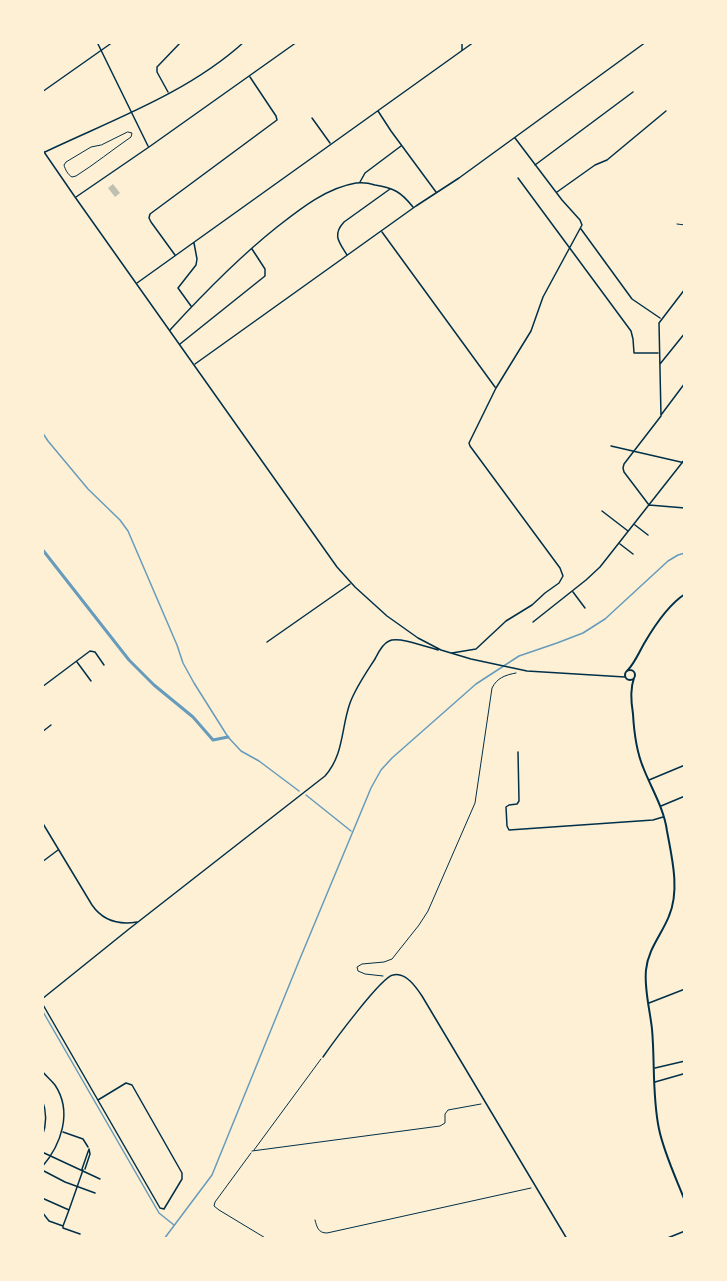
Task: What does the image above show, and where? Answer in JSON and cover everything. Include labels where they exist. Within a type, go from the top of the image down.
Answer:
[{"type":"main road","points":[[631,688],[626,679],[626,672],[634,663],[658,622],[685,594]]},
{"type":"main road","points":[[634,663],[631,688],[636,743],[641,762],[664,817],[675,892],[670,915],[652,948],[646,979],[652,1031],[656,1111],[660,1136],[685,1201]]},
{"type":"main road","points":[[626,672],[631,670],[634,672]]},
{"type":"main road","points":[[626,679],[634,678]]},
{"type":"street","points":[[97,42],[149,147]]},
{"type":"street","points":[[42,92],[113,42]]},
{"type":"street","points":[[169,93],[157,72],[157,67],[181,42]]},
{"type":"street","points":[[45,152],[169,93],[207,71],[244,42]]},
{"type":"street","points":[[75,197],[297,42]]},
{"type":"street","points":[[462,42],[462,50]]},
{"type":"street","points":[[136,283],[474,42]]},
{"type":"street","points":[[194,364],[459,178],[646,42]]},
{"type":"street","points":[[175,256],[151,222],[150,213],[277,120],[249,76]]},
{"type":"street","points":[[535,165],[633,92]]},
{"type":"street","points":[[378,110],[436,192]]},
{"type":"street","points":[[556,192],[594,165],[607,160],[666,111]]},
{"type":"street","points":[[312,118],[330,143]]},
{"type":"street","points":[[42,149],[338,567],[373,605],[405,630],[426,643],[451,653],[473,651],[506,621],[532,605],[558,584],[563,576],[560,568],[470,446],[470,440],[496,388],[531,331],[543,297],[581,228],[581,222],[515,138]]},
{"type":"street","points":[[360,183],[364,174],[402,145]]},
{"type":"street","points":[[518,178],[632,333],[634,353],[659,353]]},
{"type":"street","points":[[170,330],[251,248],[298,210],[337,189],[360,183],[391,188],[401,194],[414,208]]},
{"type":"street","points":[[348,255],[338,238],[337,232],[340,226],[391,188]]},
{"type":"street","points":[[581,228],[632,299],[661,319]]},
{"type":"street","points":[[382,232],[496,388]]},
{"type":"street","points":[[192,307],[178,288],[196,265],[194,243]]},
{"type":"street","points":[[180,344],[265,276],[265,269],[251,248]]},
{"type":"street","points":[[661,416],[659,324],[685,289]]},
{"type":"street","points":[[660,365],[685,333]]},
{"type":"street","points":[[685,383],[633,451],[624,464],[623,471],[649,505],[685,508]]},
{"type":"street","points":[[611,446],[683,463]]},
{"type":"street","points":[[534,622],[597,570],[685,459]]},
{"type":"street","points":[[602,511],[628,531]]},
{"type":"street","points":[[634,524],[648,535]]},
{"type":"street","points":[[619,543],[633,554]]},
{"type":"street","points":[[267,642],[351,583]]},
{"type":"street","points":[[572,592],[585,608]]},
{"type":"street","points":[[42,999],[326,775],[340,748],[348,709],[354,695],[385,643],[390,640],[399,640],[531,672],[618,676],[626,679]]},
{"type":"street","points":[[42,687],[92,651],[104,665]]},
{"type":"street","points":[[76,662],[91,681]]},
{"type":"street","points":[[618,676],[626,672]]},
{"type":"street","points":[[42,732],[51,725]]},
{"type":"street","points":[[518,752],[519,801],[506,808],[509,830],[651,820],[664,817]]},
{"type":"street","points":[[648,780],[685,765]]},
{"type":"street","points":[[661,807],[685,796]]},
{"type":"street","points":[[42,822],[99,914],[115,922],[138,922]]},
{"type":"street","points":[[42,862],[58,849]]},
{"type":"street","points":[[322,1058],[353,1017],[391,975],[404,977],[418,990],[567,1239]]},
{"type":"street","points":[[648,1004],[685,988]]},
{"type":"street","points":[[42,1003],[160,1208],[164,1209],[182,1179],[182,1173],[132,1085],[126,1083],[98,1100]]},
{"type":"street","points":[[654,1069],[685,1060]]},
{"type":"street","points":[[42,1071],[55,1086],[61,1098],[64,1114],[62,1131],[51,1157],[42,1168],[65,1182],[95,1193]]},
{"type":"street","points":[[655,1082],[682,1074]]},
{"type":"street","points":[[42,1099],[46,1116],[42,1137]]},
{"type":"street","points":[[62,1131],[83,1139],[89,1149],[63,1226]]},
{"type":"street","points":[[42,1152],[100,1179]]},
{"type":"street","points":[[42,1198],[69,1210]]},
{"type":"street","points":[[42,1212],[49,1221],[80,1234]]},
{"type":"street","points":[[665,1239],[685,1231]]},
{"type":"lane","points":[[132,133],[128,132],[90,148],[66,162],[65,169],[71,176],[76,176],[98,163],[140,128]]},
{"type":"path","points":[[677,224],[685,225]]},
{"type":"path","points":[[384,976],[361,974],[357,967],[362,964],[381,963],[392,959],[425,916],[475,803],[492,688],[501,677],[518,672]]},
{"type":"path","points":[[267,1239],[216,1208],[215,1202],[322,1058]]},
{"type":"path","points":[[252,1151],[442,1126],[448,1110],[486,1103]]},
{"type":"path","points":[[315,1220],[318,1230],[327,1233],[536,1187]]},
{"type":"building","points":[[113,184],[120,193],[115,197],[108,188]]},
{"type":"waterway","points":[[42,432],[88,489],[128,531],[183,663],[228,737],[241,751],[259,761],[299,791]]},
{"type":"waterway","points":[[42,549],[129,660],[154,685],[193,717],[213,740],[228,737]]},
{"type":"waterway","points":[[164,1239],[212,1175],[371,788],[381,770],[476,684],[519,656],[583,633],[605,619],[668,561],[685,553]]},
{"type":"waterway","points":[[306,795],[351,831]]},
{"type":"waterway","points":[[42,1010],[159,1213],[174,1225]]}]
